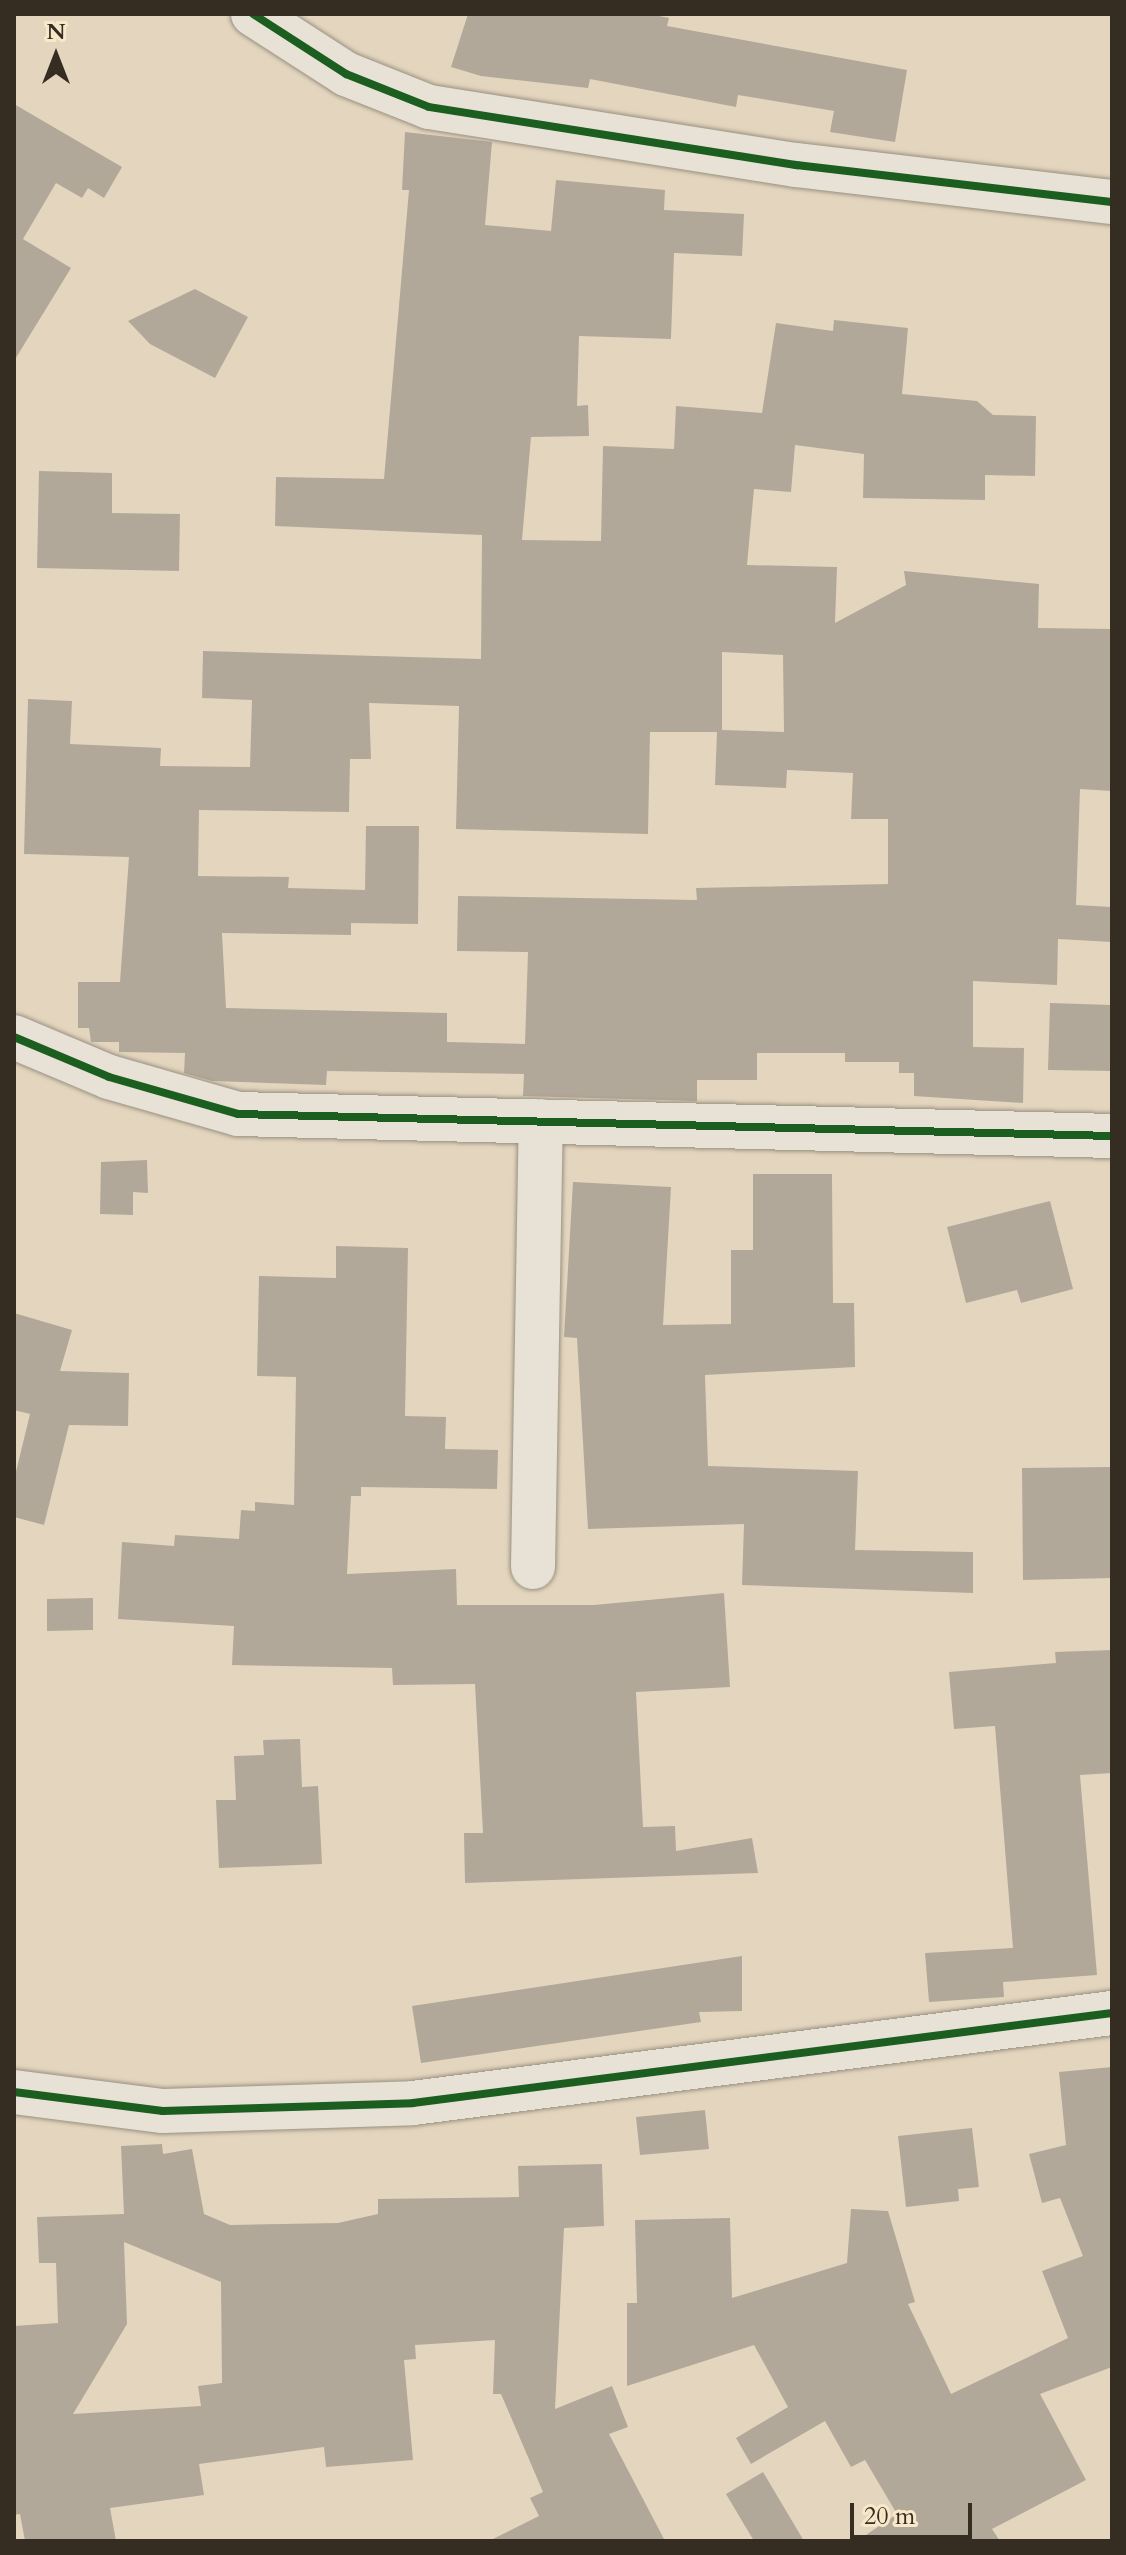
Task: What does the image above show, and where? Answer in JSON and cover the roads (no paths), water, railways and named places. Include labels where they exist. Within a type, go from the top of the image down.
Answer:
[{"type":"street","points":[[253,14],[346,74],[429,107],[796,165],[1112,202]]},
{"type":"street","points":[[14,1037],[109,1077],[238,1114],[1112,1136]]},
{"type":"street","points":[[533,1567],[541,1121]]},
{"type":"street","points":[[14,2092],[163,2111],[413,2103],[1112,2013]]}]
